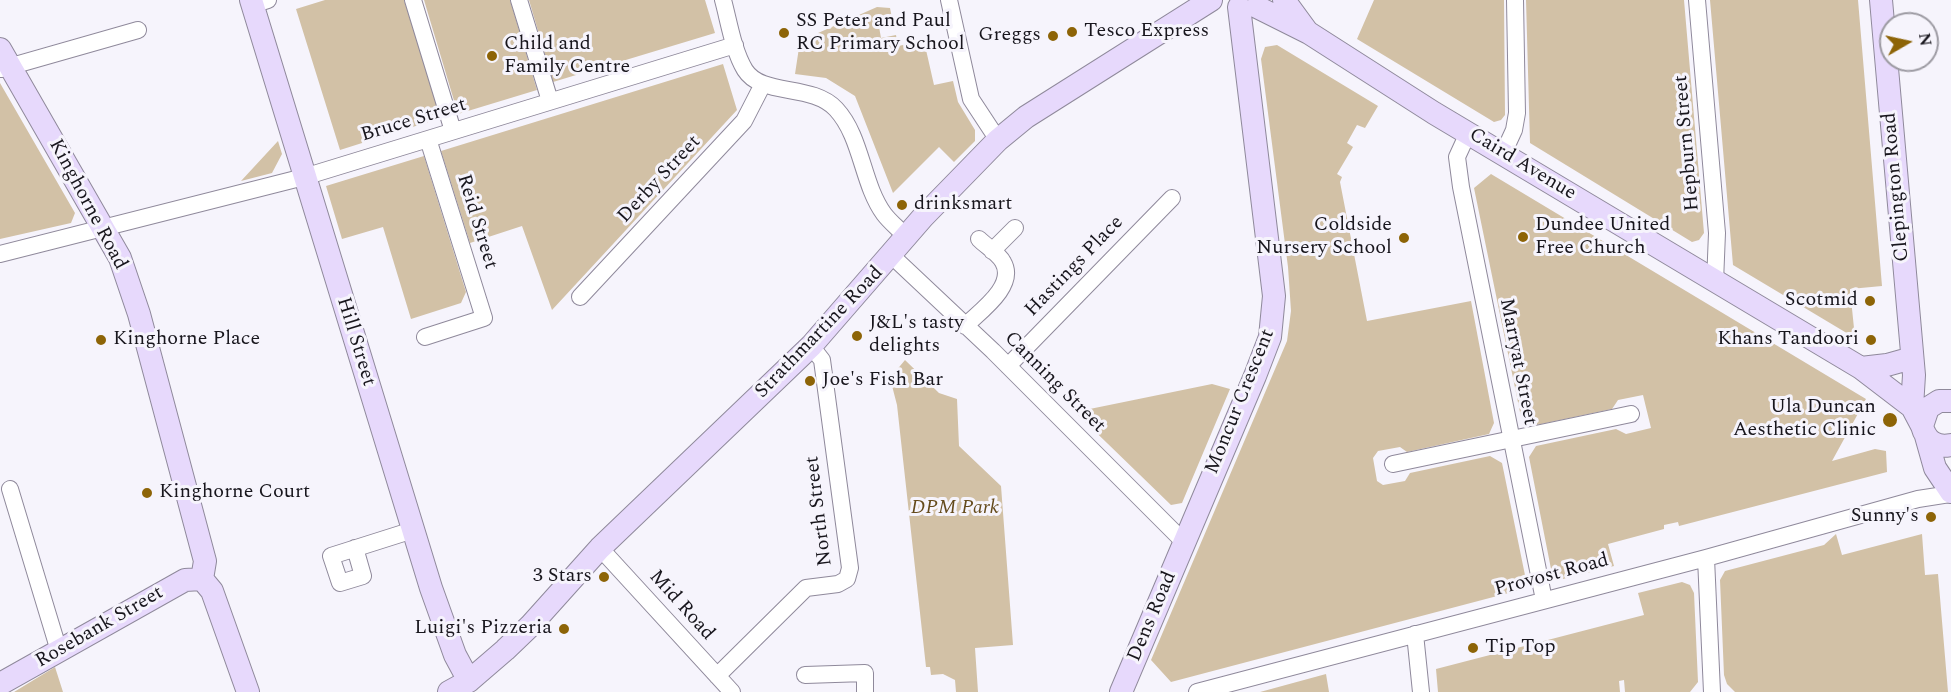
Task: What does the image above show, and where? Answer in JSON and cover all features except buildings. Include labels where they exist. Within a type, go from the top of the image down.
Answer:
[{"type":"street","points":[[412,0],[453,131]]},
{"type":"street","points":[[519,0],[550,101]]},
{"type":"street","points":[[723,0],[735,45],[746,72],[763,84],[805,92],[822,98],[836,108],[848,125],[883,213],[906,237]]},
{"type":"street","points":[[949,0],[972,99],[998,140]]},
{"type":"street","name":"Strathmartine Road","points":[[449,692],[469,681],[531,626],[600,548],[811,346],[892,256],[906,237],[998,140],[1026,117],[1211,0]]},
{"type":"street","name":"Caird Avenue","points":[[1284,0],[1309,33]]},
{"type":"street","points":[[1503,154],[1514,130],[1517,114],[1515,0]]},
{"type":"street","name":"Hepburn Street","points":[[1697,0],[1717,233],[1715,282]]},
{"type":"street","name":"Clepington Road","points":[[1881,0],[1913,366],[1929,415],[1935,468],[1951,493]]},
{"type":"street","name":"Hill Street","points":[[257,2],[304,177],[413,530],[455,655],[469,681]]},
{"type":"street","name":"Caird Avenue","points":[[1249,4],[1309,33],[1468,133],[1860,368],[1929,415]]},
{"type":"street","name":"Moncur Crescent","points":[[1184,542],[1270,338],[1273,325],[1274,296],[1249,4]]},
{"type":"street","name":"Kinghorne Road","points":[[138,30],[3,62],[120,258],[138,314],[205,561],[202,579],[212,591],[248,692]]},
{"type":"street","name":"Bruce Street","points":[[0,254],[304,177],[735,45]]},
{"type":"street","name":"Derby Street","points":[[580,297],[744,121],[763,84]]},
{"type":"street","name":"Marryat Street","points":[[1468,133],[1457,157],[1544,600]]},
{"type":"street","name":"Reid Street","points":[[425,337],[484,318],[428,139]]},
{"type":"street","name":"Hastings Place","points":[[1008,366],[1172,198]]},
{"type":"street","points":[[965,326],[1000,291],[1006,279],[1004,263],[986,245],[1015,228]]},
{"type":"street","name":"Canning Street","points":[[892,256],[1008,366],[1184,542]]},
{"type":"street","name":"North Street","points":[[717,676],[806,588],[838,584],[847,579],[850,568],[822,360],[811,346]]},
{"type":"street","points":[[1860,368],[1913,366]]},
{"type":"street","points":[[1393,464],[1631,414]]},
{"type":"street","points":[[1929,415],[1936,445],[1951,446]]},
{"type":"street","points":[[1918,498],[1935,468]]},
{"type":"street","points":[[10,489],[59,651]]},
{"type":"street","name":"Provost Road","points":[[1197,692],[1706,558],[1918,498],[1951,493]]},
{"type":"street","points":[[355,548],[413,530]]},
{"type":"street","name":"Dens Road","points":[[1121,692],[1184,542]]},
{"type":"street","name":"Mid Road","points":[[600,548],[732,692]]},
{"type":"street","points":[[1706,558],[1712,692]]},
{"type":"street","name":"Rosebank Street","points":[[0,684],[185,580],[202,579]]},
{"type":"street","points":[[1415,634],[1421,692]]},
{"type":"street","points":[[805,675],[865,673],[865,692]]},
{"type":"green space","points":[[325,0],[404,0],[441,118],[340,150],[296,9]]},
{"type":"green space","points":[[424,0],[510,0],[537,90],[458,114]]},
{"type":"green space","points":[[529,0],[705,0],[715,33],[553,82]]},
{"type":"green space","points":[[1374,0],[1504,0],[1505,115],[1501,120],[1494,122],[1357,39]]},
{"type":"green space","points":[[1526,0],[1684,0],[1704,233],[1699,240],[1692,242],[1530,143]]},
{"type":"green space","points":[[1710,0],[1858,0],[1882,286],[1850,289],[1855,338],[1733,265]]},
{"type":"green space","points":[[877,7],[890,8],[892,18],[878,21],[881,38],[896,35],[898,46],[924,41],[934,85],[953,81],[958,102],[975,130],[975,141],[954,162],[939,147],[893,193],[855,96],[826,78],[795,74],[800,41]]},
{"type":"green space","points":[[1277,45],[1378,106],[1365,128],[1357,125],[1347,143],[1353,147],[1337,174],[1342,177],[1340,182],[1367,321],[1471,301],[1494,423],[1489,434],[1407,452],[1400,447],[1378,451],[1373,458],[1377,481],[1383,485],[1405,481],[1410,473],[1490,456],[1502,463],[1526,580],[1520,590],[1171,682],[1151,660],[1287,341],[1291,311],[1288,267],[1261,59],[1265,47]]},
{"type":"green space","points":[[723,64],[737,110],[552,310],[522,226],[470,243],[441,151]]},
{"type":"green space","points":[[0,83],[75,213],[71,223],[0,239]]},
{"type":"green space","points":[[278,141],[282,154],[272,173],[241,181]]},
{"type":"green space","points":[[424,156],[466,292],[461,303],[411,319],[383,227],[342,239],[326,186]]},
{"type":"green space","points":[[1491,174],[1866,399],[1832,461],[1875,449],[1886,451],[1887,472],[1679,526],[1678,522],[1664,525],[1664,529],[1608,544],[1614,566],[1563,579],[1552,574],[1529,457],[1536,446],[1616,429],[1626,434],[1651,428],[1643,395],[1618,400],[1612,409],[1532,426],[1521,417],[1474,188]]},
{"type":"green space","name":"DPM Park","points":[[905,360],[939,393],[957,399],[959,446],[1001,486],[1013,645],[975,648],[978,692],[956,692],[955,680],[943,674],[931,675],[930,667],[926,667],[897,405],[890,378]]},
{"type":"green space","points":[[1212,384],[1230,389],[1182,503],[1171,505],[1075,412]]},
{"type":"green space","points":[[1836,534],[1842,555],[1922,534],[1925,575],[1938,574],[1948,692],[1735,692],[1727,684],[1724,675],[1720,580],[1725,571],[1824,545]]},
{"type":"green space","points":[[1682,582],[1690,585],[1694,593],[1698,682],[1690,692],[1625,692],[1624,680],[1619,681],[1620,692],[1438,692],[1436,669],[1644,615],[1638,593]]},
{"type":"green space","points":[[55,667],[63,692],[14,692]]},
{"type":"green space","points":[[1326,674],[1329,692],[1260,692]]},
{"type":"place","name":"Tesco Express","points":[[1072,32]]},
{"type":"place","name":"SS Peter and Paul RC Primary School","points":[[784,33]]},
{"type":"place","name":"Greggs","points":[[1053,36]]},
{"type":"place","name":"Child and Family Centre","points":[[492,56]]},
{"type":"place","name":"drinksmart","points":[[902,205]]},
{"type":"place","name":"Dundee United Free Church","points":[[1523,237]]},
{"type":"place","name":"Coldside Nursery School","points":[[1404,238]]},
{"type":"place","name":"Scotmid","points":[[1870,301]]},
{"type":"place","name":"J&L's tasty delights","points":[[857,336]]},
{"type":"place","name":"Kinghorne Place","points":[[101,340]]},
{"type":"place","name":"Khans Tandoori","points":[[1871,340]]},
{"type":"place","name":"Joe's Fish Bar","points":[[810,381]]},
{"type":"place","name":"Ula Duncan Aesthetic Clinic","points":[[1890,420]]},
{"type":"place","name":"Kinghorne Court","points":[[147,493]]},
{"type":"place","name":"Sunny's","points":[[1931,517]]},
{"type":"place","name":"3 Stars","points":[[604,577]]},
{"type":"place","name":"Luigi's Pizzeria","points":[[564,629]]},
{"type":"place","name":"Tip Top","points":[[1473,648]]}]
